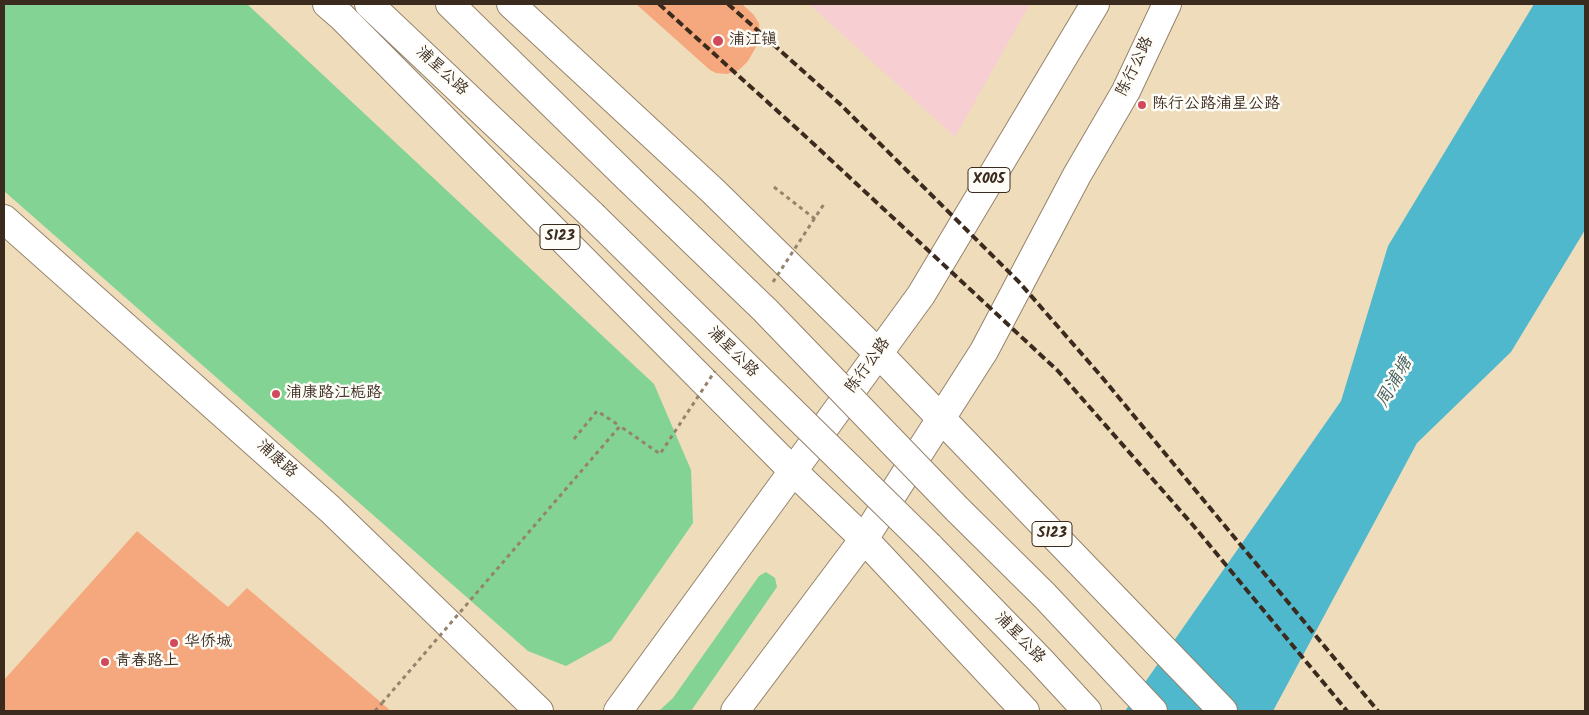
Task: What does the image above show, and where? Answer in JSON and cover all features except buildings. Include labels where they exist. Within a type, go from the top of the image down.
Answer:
[{"type":"main road","name":"浦星公路","points":[[327,4],[793,471],[864,539],[1025,711]]},
{"type":"main road","name":"浦星公路","points":[[369,4],[592,214],[929,546],[1087,711]]},
{"type":"main road","points":[[450,4],[765,310],[957,509],[1045,596],[1153,711]]},
{"type":"main road","name":"S123","points":[[511,4],[713,191],[878,353],[1223,711]]},
{"type":"main road","name":"陈行公路","points":[[618,711],[921,295],[1095,4]]},
{"type":"main road","name":"陈行公路","points":[[735,711],[864,539],[984,351],[1077,175],[1126,91],[1167,4]]},
{"type":"main road","name":"浦康路","points":[[4,219],[330,509],[539,711]]},
{"type":"path","points":[[774,187],[815,219]]},
{"type":"path","points":[[772,284],[824,204]]},
{"type":"path","points":[[574,439],[597,411],[660,454],[719,365]]},
{"type":"path","points":[[375,711],[620,426]]},
{"type":"shaded area","points":[[809,4],[1030,4],[955,137]]},
{"type":"green space","points":[[4,4],[247,4],[654,384],[691,470],[693,523],[611,641],[566,666],[528,651],[4,191]]},
{"type":"green space","points":[[766,572],[775,578],[777,587],[691,711],[659,711],[673,698],[759,576]]},
{"type":"water","name":"周浦塘","points":[[1534,4],[1585,4],[1585,230],[1511,352],[1417,443],[1273,711],[1125,711],[1341,401],[1388,246]]},
{"type":"railway","points":[[659,4],[804,135],[1058,371],[1192,524],[1347,711]]},
{"type":"railway","points":[[728,4],[840,104],[1019,282],[1101,376],[1378,711]]},
{"type":"place","name":"浦江镇","points":[[718,41]]},
{"type":"place","name":"陈行公路浦星公路","points":[[1142,105]]},
{"type":"place","name":"浦康路江栀路","points":[[276,394]]},
{"type":"place","name":"华侨城","points":[[174,643]]},
{"type":"place","name":"青春路上","points":[[105,662]]}]
